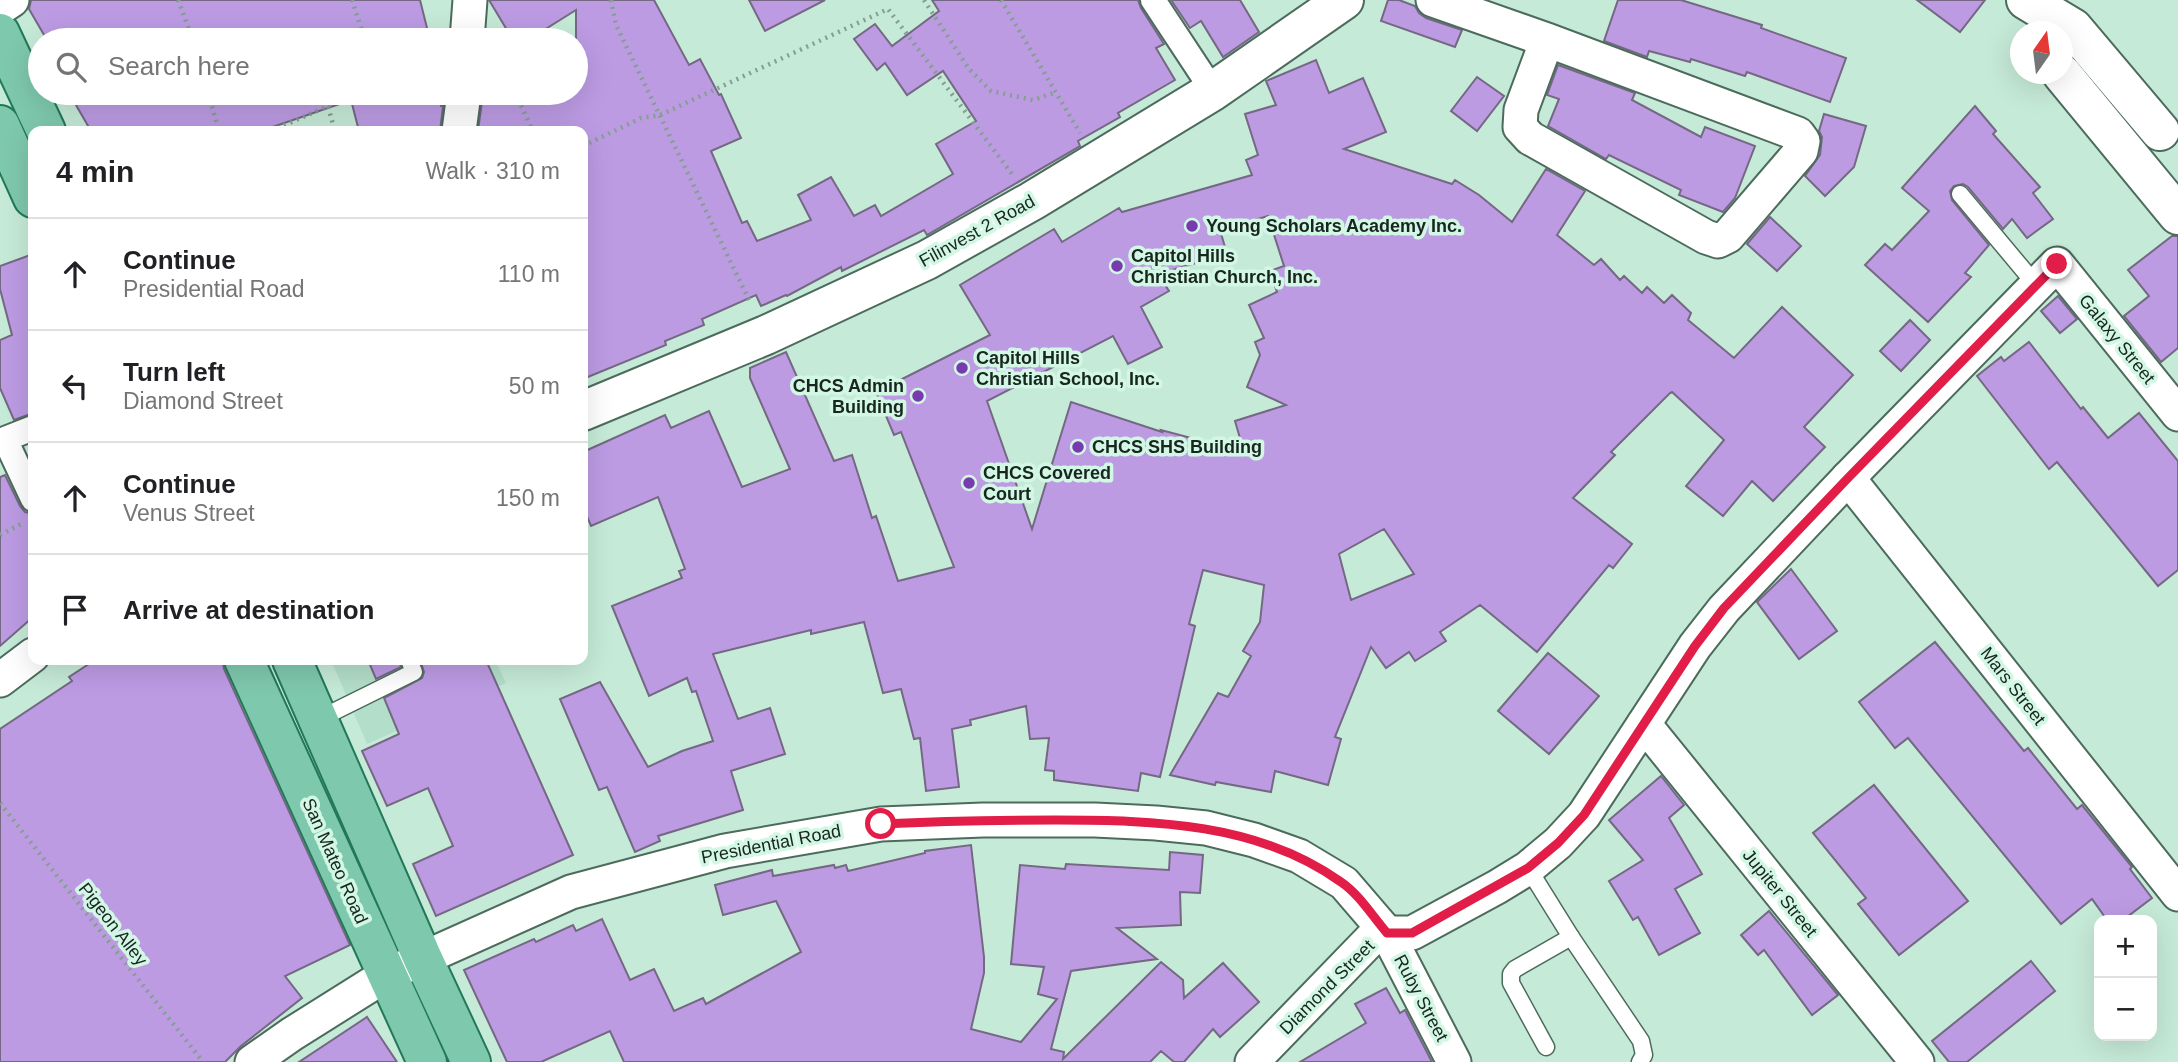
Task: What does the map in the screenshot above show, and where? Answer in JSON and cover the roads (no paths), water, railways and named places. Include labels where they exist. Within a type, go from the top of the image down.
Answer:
[{"type":"main road","points":[[0,33],[28,93]]},
{"type":"main road","points":[[34,105],[44,126]]},
{"type":"main road","points":[[0,125],[28,187]]},
{"type":"main road","name":"San Mateo Road","points":[[246,665],[427,1062]]},
{"type":"main road","points":[[294,665],[471,1062]]},
{"type":"street","points":[[0,8],[12,0]]},
{"type":"street","points":[[468,28],[470,0]]},
{"type":"street","points":[[1153,0],[1213,91]]},
{"type":"street","name":"Filinvest 2 Road","points":[[588,409],[766,335],[927,260],[1032,201],[1213,91],[1344,0]]},
{"type":"street","points":[[1433,0],[1547,40],[1798,134],[1802,141],[1801,151],[1728,236],[1718,242],[1706,237],[1530,138],[1520,127],[1521,110],[1547,40]]},
{"type":"street","points":[[2024,0],[2032,21]]},
{"type":"street","points":[[2024,0],[2073,28],[2169,130]]},
{"type":"street","points":[[2070,84],[2178,215]]},
{"type":"street","points":[[460,126],[462,105]]},
{"type":"street","points":[[2110,131],[2169,130]]},
{"type":"street","points":[[2150,181],[2169,130]]},
{"type":"street","name":"Galaxy Street","points":[[2046,275],[2178,414]]},
{"type":"street","name":"Diamond Street","points":[[1252,1062],[1372,938],[1387,933],[1412,933],[1528,868],[1558,843],[1584,815],[1695,646],[1724,608],[2046,275]]},
{"type":"street","points":[[28,430],[5,439],[28,488]]},
{"type":"street","name":"Mars Street","points":[[1848,478],[2178,894]]},
{"type":"street","points":[[0,680],[28,658]]},
{"type":"street","name":"Jupiter Street","points":[[1644,724],[1917,1062]]},
{"type":"street","name":"Presidential Road","points":[[252,1062],[386,975],[571,892],[726,851],[881,824],[983,820],[1156,823],[1206,828],[1254,840],[1299,856],[1344,883],[1387,933]]},
{"type":"street","name":"Ruby Street","points":[[1387,933],[1454,1062]]},
{"type":"lane","points":[[1960,194],[2046,275]]},
{"type":"lane","points":[[319,719],[414,672],[411,665]]},
{"type":"lane","points":[[1528,868],[1641,1041],[1644,1055],[1640,1062]]},
{"type":"lane","points":[[1546,1047],[1511,983],[1511,974],[1515,969],[1571,937]]},
{"type":"place","name":"Young Scholars Academy Inc.","points":[[1192,226]]},
{"type":"place","name":"Capitol Hills Christian Church, Inc.","points":[[1117,266]]},
{"type":"place","name":"Capitol Hills Christian School, Inc.","points":[[962,368]]},
{"type":"place","name":"CHCS Admin Building","points":[[918,396]]},
{"type":"place","name":"CHCS SHS Building","points":[[1078,447]]},
{"type":"place","name":"CHCS Covered Court","points":[[969,483]]}]
